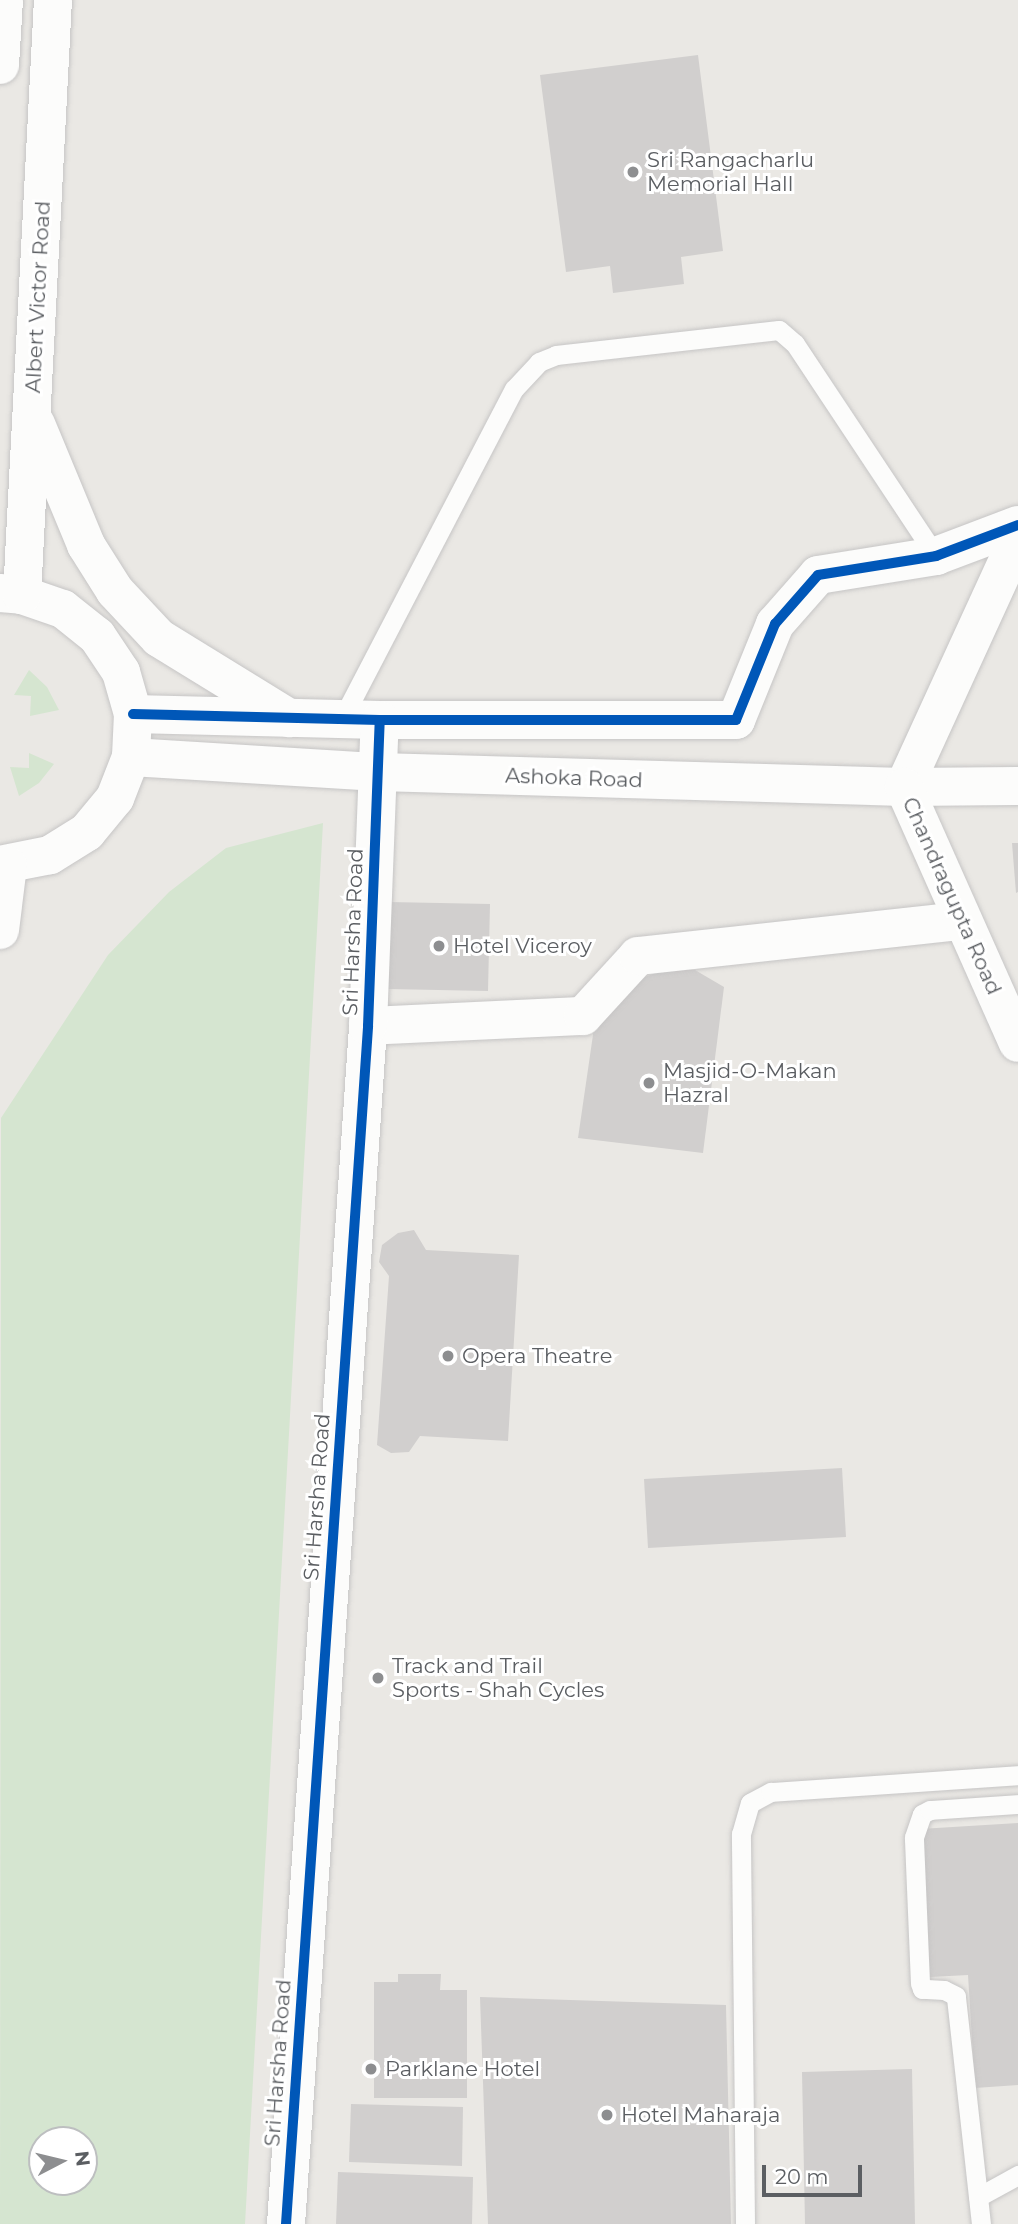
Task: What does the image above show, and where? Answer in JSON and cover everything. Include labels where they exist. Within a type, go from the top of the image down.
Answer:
[{"type":"street","points":[[0,65],[4,0]]},
{"type":"street","name":"Albert Victor Road","points":[[11,594],[32,412],[53,0]]},
{"type":"street","points":[[32,412],[86,545],[115,591],[159,638],[289,718]]},
{"type":"street","points":[[132,714],[380,720],[736,720],[775,624],[818,575],[936,556],[1018,525]]},
{"type":"street","points":[[904,787],[1018,538]]},
{"type":"street","points":[[0,930],[4,865],[50,855],[87,832],[115,798],[131,757],[132,714],[121,672],[97,636],[63,609],[11,594]]},
{"type":"street","name":"Sri Harsha Road","points":[[286,2224],[368,1026],[380,720]]},
{"type":"street","name":"Ashoka Road","points":[[131,757],[379,772],[904,787],[1018,786]]},
{"type":"street","name":"Chandragupta Road","points":[[904,787],[960,921],[1018,1043]]},
{"type":"street","points":[[368,1026],[583,1016],[638,956],[960,921]]},
{"type":"lane","points":[[342,719],[514,389],[539,362],[556,355],[779,330],[795,344],[936,556]]},
{"type":"lane","points":[[746,2224],[741,1834],[750,1803],[771,1792],[1018,1775]]},
{"type":"lane","points":[[981,2224],[956,1996],[922,1989],[920,1983],[914,1837],[922,1814],[930,1810],[1018,1804]]},
{"type":"lane","points":[[978,2197],[1018,2175]]},
{"type":"green space","points":[[29,670],[47,687],[59,710],[30,716],[31,696],[14,695]]},
{"type":"green space","points":[[29,753],[54,764],[39,783],[19,796],[10,767],[29,768]]},
{"type":"green space","points":[[323,823],[245,2224],[0,2224],[1,1118],[108,955],[169,892],[226,848]]},
{"type":"building","name":"Sri Rangacharlu Memorial Hall","points":[[698,55],[723,251],[681,257],[684,284],[613,293],[610,266],[566,272],[540,75]]},
{"type":"building","points":[[1012,843],[1018,843],[1016,893]]},
{"type":"building","name":"Hotel Viceroy","points":[[389,902],[490,904],[488,991],[388,989]]},
{"type":"building","name":"Masjid-O-Makan Hazral","points":[[671,967],[695,970],[724,987],[703,1153],[578,1138],[594,1028],[632,982]]},
{"type":"building","name":"Opera Theatre","points":[[414,1230],[426,1250],[519,1255],[508,1441],[420,1436],[409,1452],[391,1453],[377,1445],[389,1276],[379,1262],[382,1245],[398,1233]]},
{"type":"building","points":[[842,1468],[846,1537],[648,1548],[644,1479]]},
{"type":"building","points":[[1018,1823],[1018,2085],[975,2088],[968,1975],[930,1977],[920,1829]]},
{"type":"building","points":[[398,1974],[441,1974],[440,1990],[467,1990],[467,2098],[374,2098],[374,1982],[398,1982]]},
{"type":"building","name":"Hotel Maharaja","points":[[480,1997],[726,2005],[731,2224],[488,2224]]},
{"type":"building","points":[[912,2069],[915,2224],[805,2224],[802,2072]]},
{"type":"building","points":[[351,2104],[463,2107],[462,2166],[349,2162]]},
{"type":"building","points":[[338,2172],[473,2177],[472,2224],[336,2224]]},
{"type":"cycle path","points":[[133,714],[380,720],[736,720],[775,624],[818,575],[936,556],[1018,525]]},
{"type":"cycle path","points":[[286,2224],[368,1026],[380,720]]},
{"type":"place","name":"Sri Rangacharlu Memorial Hall","points":[[633,172]]},
{"type":"place","name":"Hotel Viceroy","points":[[439,946]]},
{"type":"place","name":"Masjid-O-Makan Hazral","points":[[649,1083]]},
{"type":"place","name":"Opera Theatre","points":[[448,1356]]},
{"type":"place","name":"Track and Trail Sports - Shah Cycles","points":[[378,1678]]},
{"type":"place","name":"Parklane Hotel","points":[[371,2069]]},
{"type":"place","name":"Hotel Maharaja","points":[[607,2115]]}]
